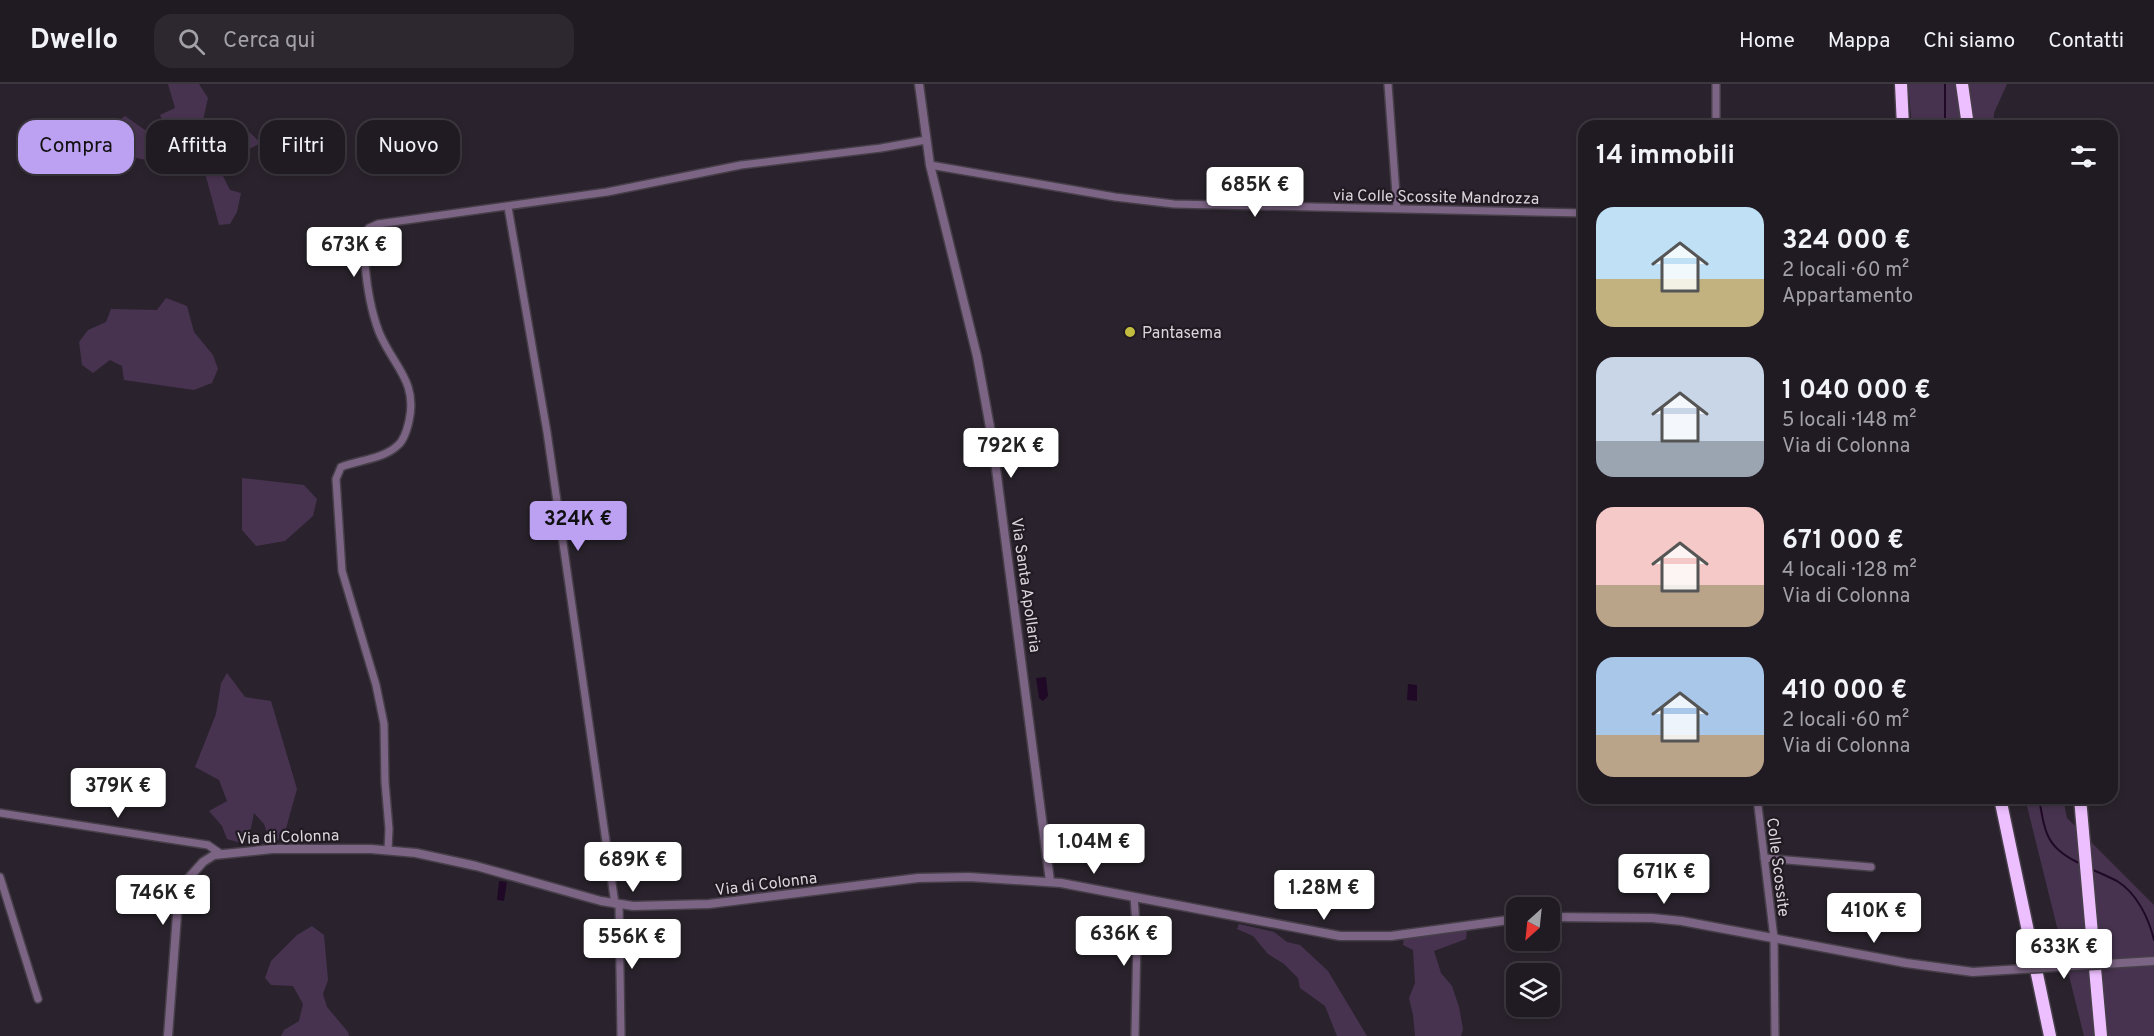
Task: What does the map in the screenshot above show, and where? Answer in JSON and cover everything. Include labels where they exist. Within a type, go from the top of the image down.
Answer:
[{"type":"highway","points":[[1901,84],[1903,120]]},
{"type":"highway","points":[[1962,84],[1967,120]]},
{"type":"highway","points":[[2001,804],[2050,1036]]},
{"type":"highway","points":[[2081,804],[2101,1036]]},
{"type":"street","name":"Via Santa Apollaria","points":[[919,84],[930,165],[968,319],[988,416],[1018,624],[1050,881]]},
{"type":"street","points":[[1388,84],[1397,208]]},
{"type":"street","points":[[1716,84],[1716,120]]},
{"type":"street","points":[[388,850],[384,724],[376,685],[342,571],[336,479],[341,467],[399,445],[408,424],[411,399],[406,379],[382,338],[372,309],[364,249],[369,228],[378,224],[607,192],[741,165],[881,148],[926,140]]},
{"type":"street","name":"via Colle Scossite Mandrozza","points":[[930,165],[1115,197],[1174,204],[1578,213]]},
{"type":"street","points":[[508,207],[547,432],[617,904],[621,1036]]},
{"type":"street","name":"Colle Scossite","points":[[1757,804],[1774,938],[1775,1036]]},
{"type":"street","points":[[0,813],[208,845],[221,854]]},
{"type":"street","name":"Via di Colonna","points":[[168,1036],[177,915],[181,892],[187,878],[209,858],[221,854],[291,848],[388,850],[416,853],[468,863],[617,904],[648,906],[709,904],[918,878],[969,877],[1050,881],[1319,933],[1357,937],[1399,936],[1506,921]]},
{"type":"street","points":[[1764,858],[1871,867]]},
{"type":"street","points":[[0,877],[38,999]]},
{"type":"street","points":[[1134,897],[1137,937],[1136,1036]]},
{"type":"street","points":[[1560,917],[1668,919],[1928,967],[1973,972],[2154,961]]},
{"type":"shaded area","points":[[168,84],[199,84],[208,98],[203,120],[162,120],[160,115],[175,108]]},
{"type":"shaded area","points":[[1908,84],[2007,84],[1994,113],[1993,120],[1911,120]]},
{"type":"shaded area","points":[[125,116],[131,120],[119,120]]},
{"type":"shaded area","points":[[134,122],[145,130],[146,160],[134,157]]},
{"type":"shaded area","points":[[248,131],[260,142],[248,150]]},
{"type":"shaded area","points":[[205,174],[222,174],[230,190],[241,193],[237,212],[230,224],[219,225]]},
{"type":"shaded area","points":[[166,298],[187,306],[194,332],[213,355],[218,369],[212,383],[194,390],[124,380],[122,366],[110,360],[93,373],[82,365],[79,342],[88,330],[106,322],[111,309],[157,310]]},
{"type":"shaded area","points":[[242,478],[304,485],[317,499],[313,516],[285,541],[256,546],[242,530]]},
{"type":"shaded area","points":[[227,673],[245,697],[271,701],[297,789],[285,832],[277,841],[269,838],[264,824],[254,813],[251,828],[241,843],[227,839],[222,826],[209,811],[227,801],[219,780],[195,767],[216,714],[221,683]]},
{"type":"shaded area","points":[[1046,677],[1048,696],[1043,701],[1039,698],[1036,678]]},
{"type":"shaded area","points":[[1408,684],[1417,685],[1417,701],[1407,700]]},
{"type":"shaded area","points":[[2026,804],[2064,804],[2067,818],[2154,905],[2154,1036],[2084,1036]]},
{"type":"shaded area","points":[[499,881],[507,882],[504,901],[497,900]]},
{"type":"shaded area","points":[[1239,924],[1274,932],[1287,942],[1300,945],[1328,971],[1367,1036],[1337,1036],[1325,1006],[1300,988],[1298,978],[1284,964],[1268,954],[1253,936],[1237,929]]},
{"type":"shaded area","points":[[312,926],[324,935],[328,980],[323,994],[327,1007],[349,1036],[281,1036],[284,1030],[299,1021],[303,1004],[293,986],[271,985],[265,978],[271,961],[297,935]]},
{"type":"shaded area","points":[[1467,930],[1466,939],[1434,951],[1441,973],[1452,986],[1459,1007],[1463,1029],[1461,1036],[1415,1036],[1409,998],[1415,983],[1413,950],[1403,945],[1404,938]]},
{"type":"waterway","points":[[1945,84],[1945,120]]},
{"type":"waterway","points":[[2040,804],[2049,838],[2061,852],[2081,864]]},
{"type":"waterway","points":[[2091,869],[2117,881],[2131,892],[2145,915],[2154,940]]},
{"type":"place","name":"Pantasema","points":[[1130,332]]}]
